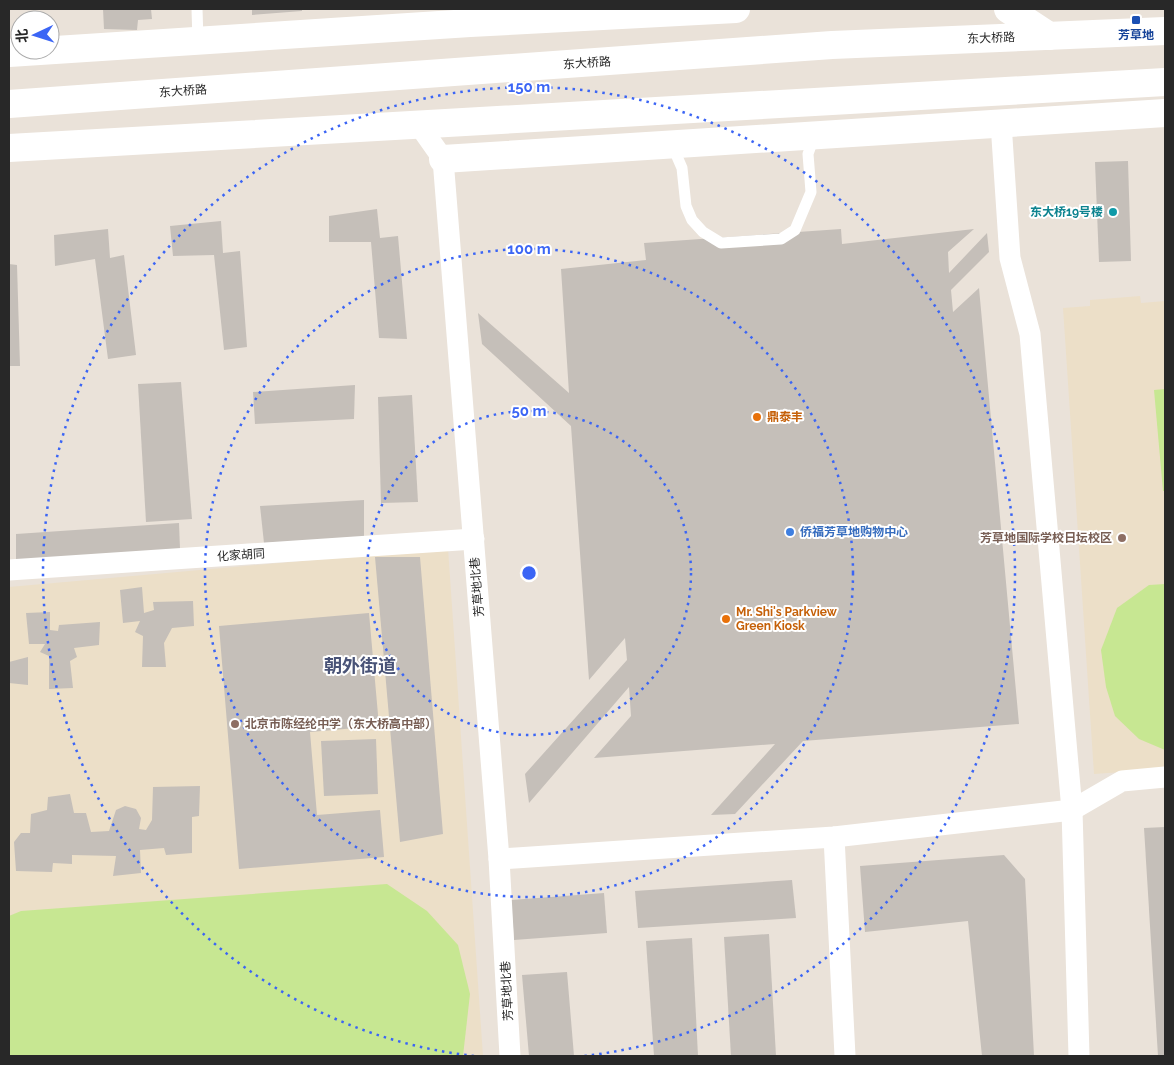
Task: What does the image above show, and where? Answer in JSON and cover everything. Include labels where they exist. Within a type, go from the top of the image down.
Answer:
[{"type":"main road","points":[[9,53],[198,41],[469,16],[736,9]]},
{"type":"main road","points":[[1008,9],[1049,36]]},
{"type":"main road","name":"东大桥路","points":[[9,104],[832,45],[1165,31]]},
{"type":"main road","points":[[9,148],[1165,82]]},
{"type":"main road","points":[[443,159],[1165,113]]},
{"type":"street","points":[[1001,123],[1010,258],[1030,334],[1072,810],[1079,1056]]},
{"type":"street","points":[[419,125],[443,159]]},
{"type":"street","name":"芳草地北巷","points":[[443,159],[499,859],[510,1056]]},
{"type":"street","name":"化家胡同","points":[[9,570],[474,539]]},
{"type":"street","points":[[499,859],[834,837],[1072,810],[1122,781],[1165,777]]},
{"type":"street","points":[[834,837],[846,1056]]},
{"type":"lane","points":[[197,9],[198,41]]},
{"type":"lane","points":[[672,144],[682,168],[686,206],[692,220],[703,232],[721,243],[781,239],[795,230],[811,192],[808,154],[815,135]]},
{"type":"shaded area","name":"芳草地国际学校日坛校区","points":[[1140,296],[1141,303],[1165,301],[1165,769],[1094,774],[1063,308],[1090,306],[1090,300]]},
{"type":"shaded area","name":"北京市陈经纶中学（东大桥高中部）","points":[[448,548],[483,1056],[9,1056],[9,587]]},
{"type":"green space","points":[[1165,389],[1165,491],[1163,491],[1154,390]]},
{"type":"green space","points":[[1165,584],[1165,750],[1139,739],[1115,716],[1106,687],[1101,650],[1117,608],[1149,585]]},
{"type":"green space","points":[[387,884],[427,911],[458,945],[470,994],[463,1056],[9,1056],[9,916],[21,911]]},
{"type":"building","points":[[103,9],[151,9],[152,19],[138,20],[137,30],[104,29]]},
{"type":"building","points":[[252,9],[302,9],[302,11],[252,15]]},
{"type":"building","name":"东大桥19号楼","points":[[1128,161],[1131,261],[1099,262],[1095,162]]},
{"type":"building","points":[[377,209],[380,238],[398,236],[407,339],[379,338],[371,242],[329,242],[329,216]]},
{"type":"building","points":[[221,221],[223,253],[240,251],[247,347],[224,350],[214,255],[173,256],[170,226]]},
{"type":"building","points":[[108,229],[110,258],[124,255],[136,355],[108,359],[95,259],[55,266],[54,235]]},
{"type":"building","name":"侨福芳草地购物中心","points":[[841,229],[842,244],[974,229],[948,252],[949,273],[987,233],[989,252],[951,290],[953,312],[979,288],[1019,724],[803,741],[735,814],[711,815],[775,744],[594,758],[631,716],[629,687],[529,803],[525,774],[627,660],[625,638],[589,680],[571,426],[482,344],[478,313],[569,393],[561,269],[646,260],[644,243]]},
{"type":"building","points":[[9,264],[17,265],[20,366],[9,366]]},
{"type":"building","points":[[181,382],[192,519],[146,522],[138,384]]},
{"type":"building","points":[[355,385],[354,419],[255,424],[253,392]]},
{"type":"building","points":[[412,395],[418,502],[381,503],[378,397]]},
{"type":"building","points":[[364,500],[364,538],[264,543],[260,506]]},
{"type":"building","points":[[179,523],[180,549],[16,561],[16,534]]},
{"type":"building","points":[[375,557],[420,557],[443,834],[400,842]]},
{"type":"building","points":[[142,587],[144,613],[154,610],[153,602],[193,601],[194,626],[172,628],[164,643],[166,667],[142,667],[143,636],[135,632],[140,621],[123,623],[120,590]]},
{"type":"building","points":[[50,612],[50,630],[58,631],[59,625],[100,622],[99,645],[74,648],[77,657],[70,661],[73,688],[49,689],[49,656],[40,652],[45,644],[29,644],[26,613]]},
{"type":"building","points":[[369,613],[379,726],[310,732],[317,815],[380,810],[384,857],[239,869],[219,626]]},
{"type":"building","points":[[28,657],[28,685],[9,683],[9,662]]},
{"type":"building","points":[[376,739],[378,794],[324,796],[321,741]]},
{"type":"building","points":[[200,786],[199,816],[192,817],[192,853],[166,855],[164,848],[140,850],[141,873],[113,876],[116,856],[72,855],[72,864],[53,863],[52,872],[16,871],[14,842],[21,833],[30,833],[31,814],[47,810],[48,797],[70,794],[74,813],[86,813],[91,832],[109,831],[116,810],[125,806],[136,809],[141,818],[139,829],[146,830],[152,820],[153,787]]},
{"type":"building","points":[[1165,827],[1165,1056],[1158,1056],[1144,828]]},
{"type":"building","points":[[1004,855],[1025,879],[1034,1056],[982,1056],[968,921],[865,932],[860,866]]},
{"type":"building","points":[[792,880],[796,918],[638,928],[635,891]]},
{"type":"building","points":[[604,893],[607,933],[514,940],[511,900]]},
{"type":"building","points":[[769,934],[776,1056],[731,1056],[724,937]]},
{"type":"building","points":[[692,938],[698,1056],[654,1056],[646,941]]},
{"type":"building","points":[[567,972],[574,1056],[529,1056],[522,975]]},
{"type":"place","name":"芳草地","points":[[1136,20]]},
{"type":"place","name":"东大桥19号楼","points":[[1113,212]]},
{"type":"place","name":"鼎泰丰","points":[[757,417]]},
{"type":"place","name":"侨福芳草地购物中心","points":[[790,532]]},
{"type":"place","name":"芳草地国际学校日坛校区","points":[[1122,538]]},
{"type":"place","name":"Mr. Shi's Parkview Green Kiosk","points":[[726,619]]},
{"type":"place","name":"北京市陈经纶中学（东大桥高中部）","points":[[235,724]]},
{"type":"district","name":"朝外街道","points":[[360,666]]}]
